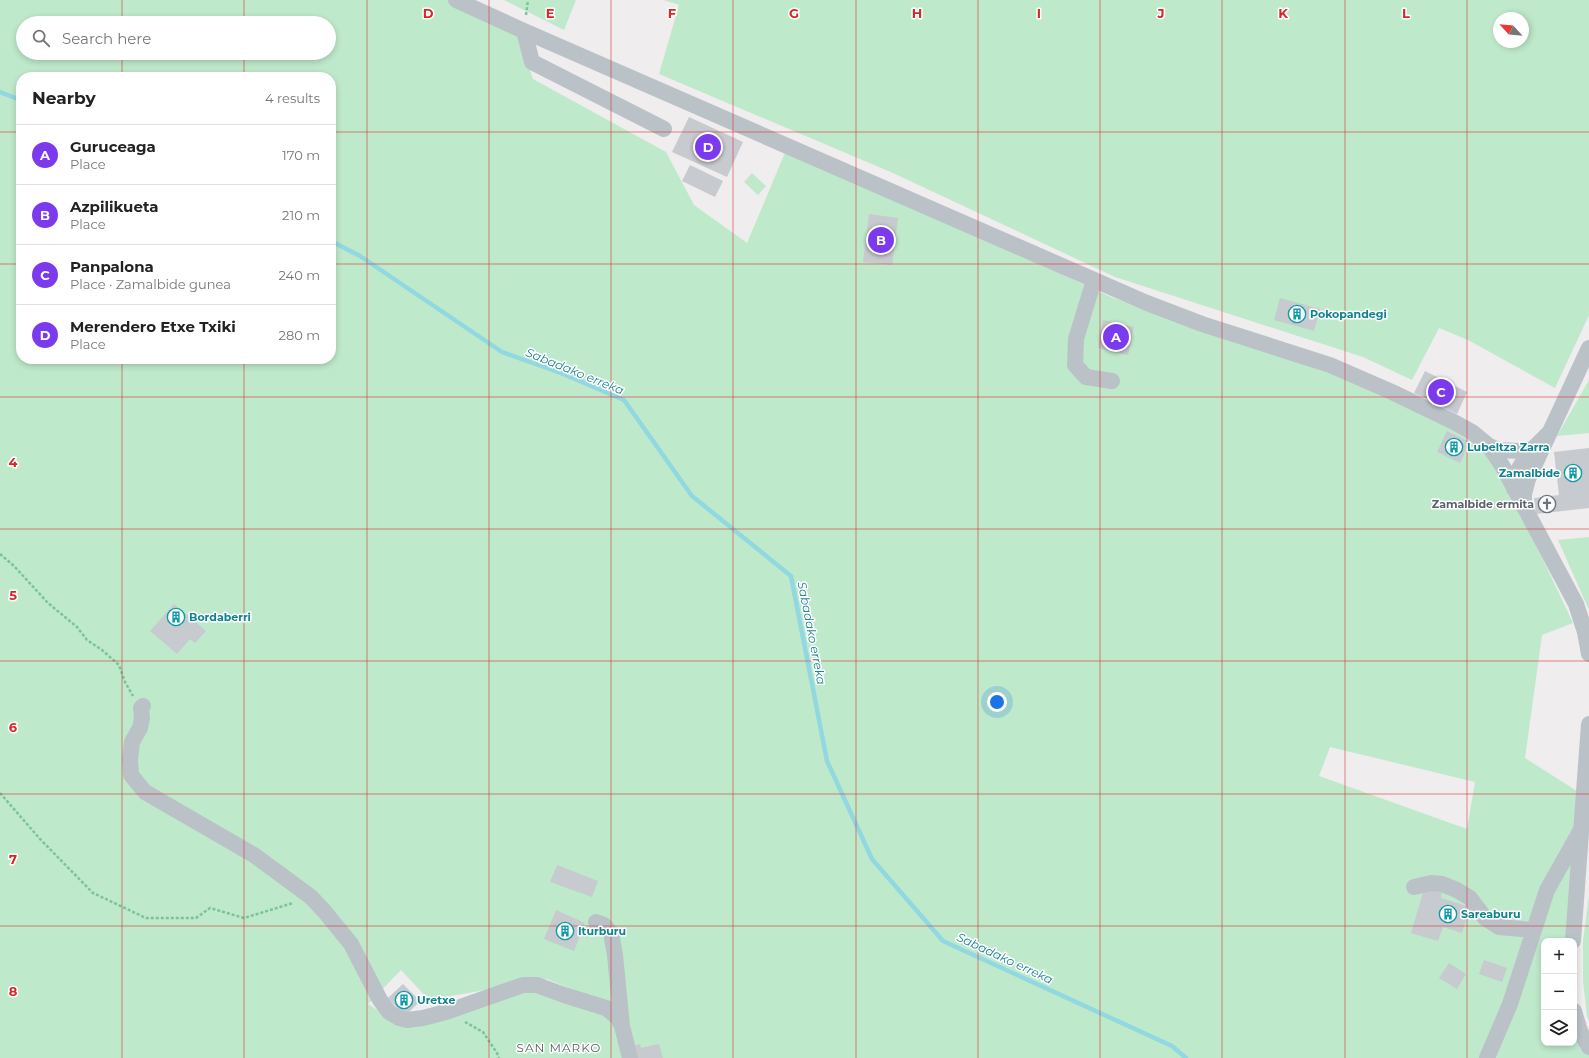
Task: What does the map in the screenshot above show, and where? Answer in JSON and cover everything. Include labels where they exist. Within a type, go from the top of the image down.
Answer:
[{"type":"street","points":[[456,0],[1147,303],[1202,324],[1330,365],[1392,392],[1472,432],[1489,446],[1503,466],[1576,604],[1587,631],[1589,654]]},
{"type":"street","points":[[524,31],[532,62],[664,129]]},
{"type":"street","points":[[1094,280],[1076,339],[1076,365],[1086,378],[1112,381]]},
{"type":"street","points":[[1524,507],[1525,488],[1589,348]]},
{"type":"street","points":[[1514,489],[1516,473],[1533,449],[1549,433]]},
{"type":"street","points":[[1489,446],[1510,451],[1533,449]]},
{"type":"street","points":[[142,707],[140,728],[132,742],[130,760],[131,775],[145,792],[254,855],[311,897],[351,944],[380,1000],[389,1012],[407,1020],[423,1018],[446,1012],[523,985],[537,985],[564,996],[606,1008],[617,1016],[622,1026]]},
{"type":"street","points":[[1573,938],[1587,779],[1589,724]]},
{"type":"street","points":[[1486,1058],[1510,1004],[1547,890],[1582,828]]},
{"type":"street","points":[[1414,887],[1431,883],[1442,884],[1457,890],[1470,898],[1485,918],[1499,927],[1533,930]]},
{"type":"street","points":[[596,922],[604,926],[611,933],[616,955],[622,1026],[630,1058]]},
{"type":"street","points":[[1577,1021],[1580,1031],[1589,1047]]},
{"type":"path","points":[[0,554],[14,566],[48,603],[77,627],[87,640],[102,650],[119,665],[125,682],[142,707]]},
{"type":"path","points":[[0,793],[40,839],[92,893],[146,918],[196,918],[210,908],[244,918],[311,897]]},
{"type":"path","points":[[446,1012],[483,1032],[499,1058]]},
{"type":"green space","points":[[0,0],[451,0],[518,33],[533,79],[666,152],[694,205],[747,243],[787,148],[1111,297],[1204,331],[1372,386],[1479,444],[1510,490],[1573,623],[1542,635],[1525,758],[1577,791],[1567,938],[1541,938],[1541,1046],[1577,1046],[1577,1035],[1589,1033],[1589,1058],[636,1058],[629,1021],[618,1008],[547,979],[429,1000],[401,970],[368,1004],[404,1027],[532,988],[604,1014],[617,1026],[625,1058],[0,1058]],"holes":[[[1330,747],[1475,782],[1467,829],[1319,776]]]},
{"type":"green space","points":[[504,0],[576,0],[564,30]]},
{"type":"green space","points":[[663,0],[1589,0],[1589,315],[1555,388],[1468,340],[1439,328],[1412,380],[1363,357],[1115,277],[893,173],[659,74],[679,5]]},
{"type":"green space","points":[[752,173],[766,186],[758,195],[744,182]]},
{"type":"green space","points":[[1589,380],[1589,433],[1557,436]]},
{"type":"green space","points":[[1589,537],[1589,610],[1558,540]]},
{"type":"green space","points":[[1589,895],[1589,1021],[1587,1016],[1583,981],[1583,941]]},
{"type":"building","points":[[689,117],[743,142],[727,177],[672,152]]},
{"type":"building","points":[[690,165],[723,181],[715,197],[682,181]]},
{"type":"building","points":[[869,214],[898,218],[892,265],[863,262]]},
{"type":"building","name":"Pokopandegi","points":[[1280,298],[1320,309],[1314,331],[1274,320]]},
{"type":"building","points":[[1103,320],[1134,327],[1128,355],[1098,348]]},
{"type":"building","points":[[1425,371],[1467,392],[1457,414],[1414,393]]},
{"type":"building","name":"Lubeltza Zarra","points":[[1447,431],[1470,442],[1460,463],[1437,452]]},
{"type":"building","name":"Zamalbide","points":[[1589,448],[1589,508],[1536,514],[1534,498],[1559,495],[1554,452]]},
{"type":"building","name":"Bordaberri","points":[[174,604],[206,631],[195,643],[190,639],[177,654],[150,631]]},
{"type":"building","points":[[557,865],[598,881],[592,897],[550,882]]},
{"type":"building","points":[[1425,886],[1442,891],[1441,898],[1470,907],[1462,933],[1443,927],[1438,941],[1411,933]]},
{"type":"building","name":"Iturburu","points":[[556,910],[585,923],[574,951],[544,939]]},
{"type":"building","points":[[1484,960],[1507,968],[1502,982],[1479,974]]},
{"type":"building","points":[[1449,963],[1466,974],[1457,989],[1439,978]]},
{"type":"building","name":"Uretxe","points":[[403,984],[420,1001],[405,1016],[388,998]]},
{"type":"building","points":[[640,1044],[641,1048],[659,1044],[663,1058],[632,1058],[629,1047]]},
{"type":"waterway","name":"Sabadako erreka","points":[[0,92],[16,98]]},
{"type":"waterway","name":"Sabadako erreka","points":[[336,244],[360,256],[502,352],[561,373],[624,400],[692,496],[791,576],[827,761],[872,859],[943,941],[1172,1046],[1186,1058]]},
{"type":"place","name":"Merendero Etxe Txiki","points":[[708,147]]},
{"type":"place","name":"Azpilikueta","points":[[881,240]]},
{"type":"place","name":"Pokopandegi","points":[[1297,314]]},
{"type":"place","name":"Guruceaga","points":[[1116,337]]},
{"type":"place","name":"Panpalona","points":[[1441,392]]},
{"type":"place","name":"Lubeltza Zarra","points":[[1454,447]]},
{"type":"place","name":"Zamalbide","points":[[1573,473]]},
{"type":"place","name":"Zamalbide ermita","points":[[1547,504]]},
{"type":"place","name":"Bordaberri","points":[[176,617]]},
{"type":"place","name":"Sareaburu","points":[[1448,914]]},
{"type":"place","name":"Iturburu","points":[[565,931]]},
{"type":"place","name":"Uretxe","points":[[404,1000]]},
{"type":"district","name":"SAN MARKO","points":[[559,1047]]}]
